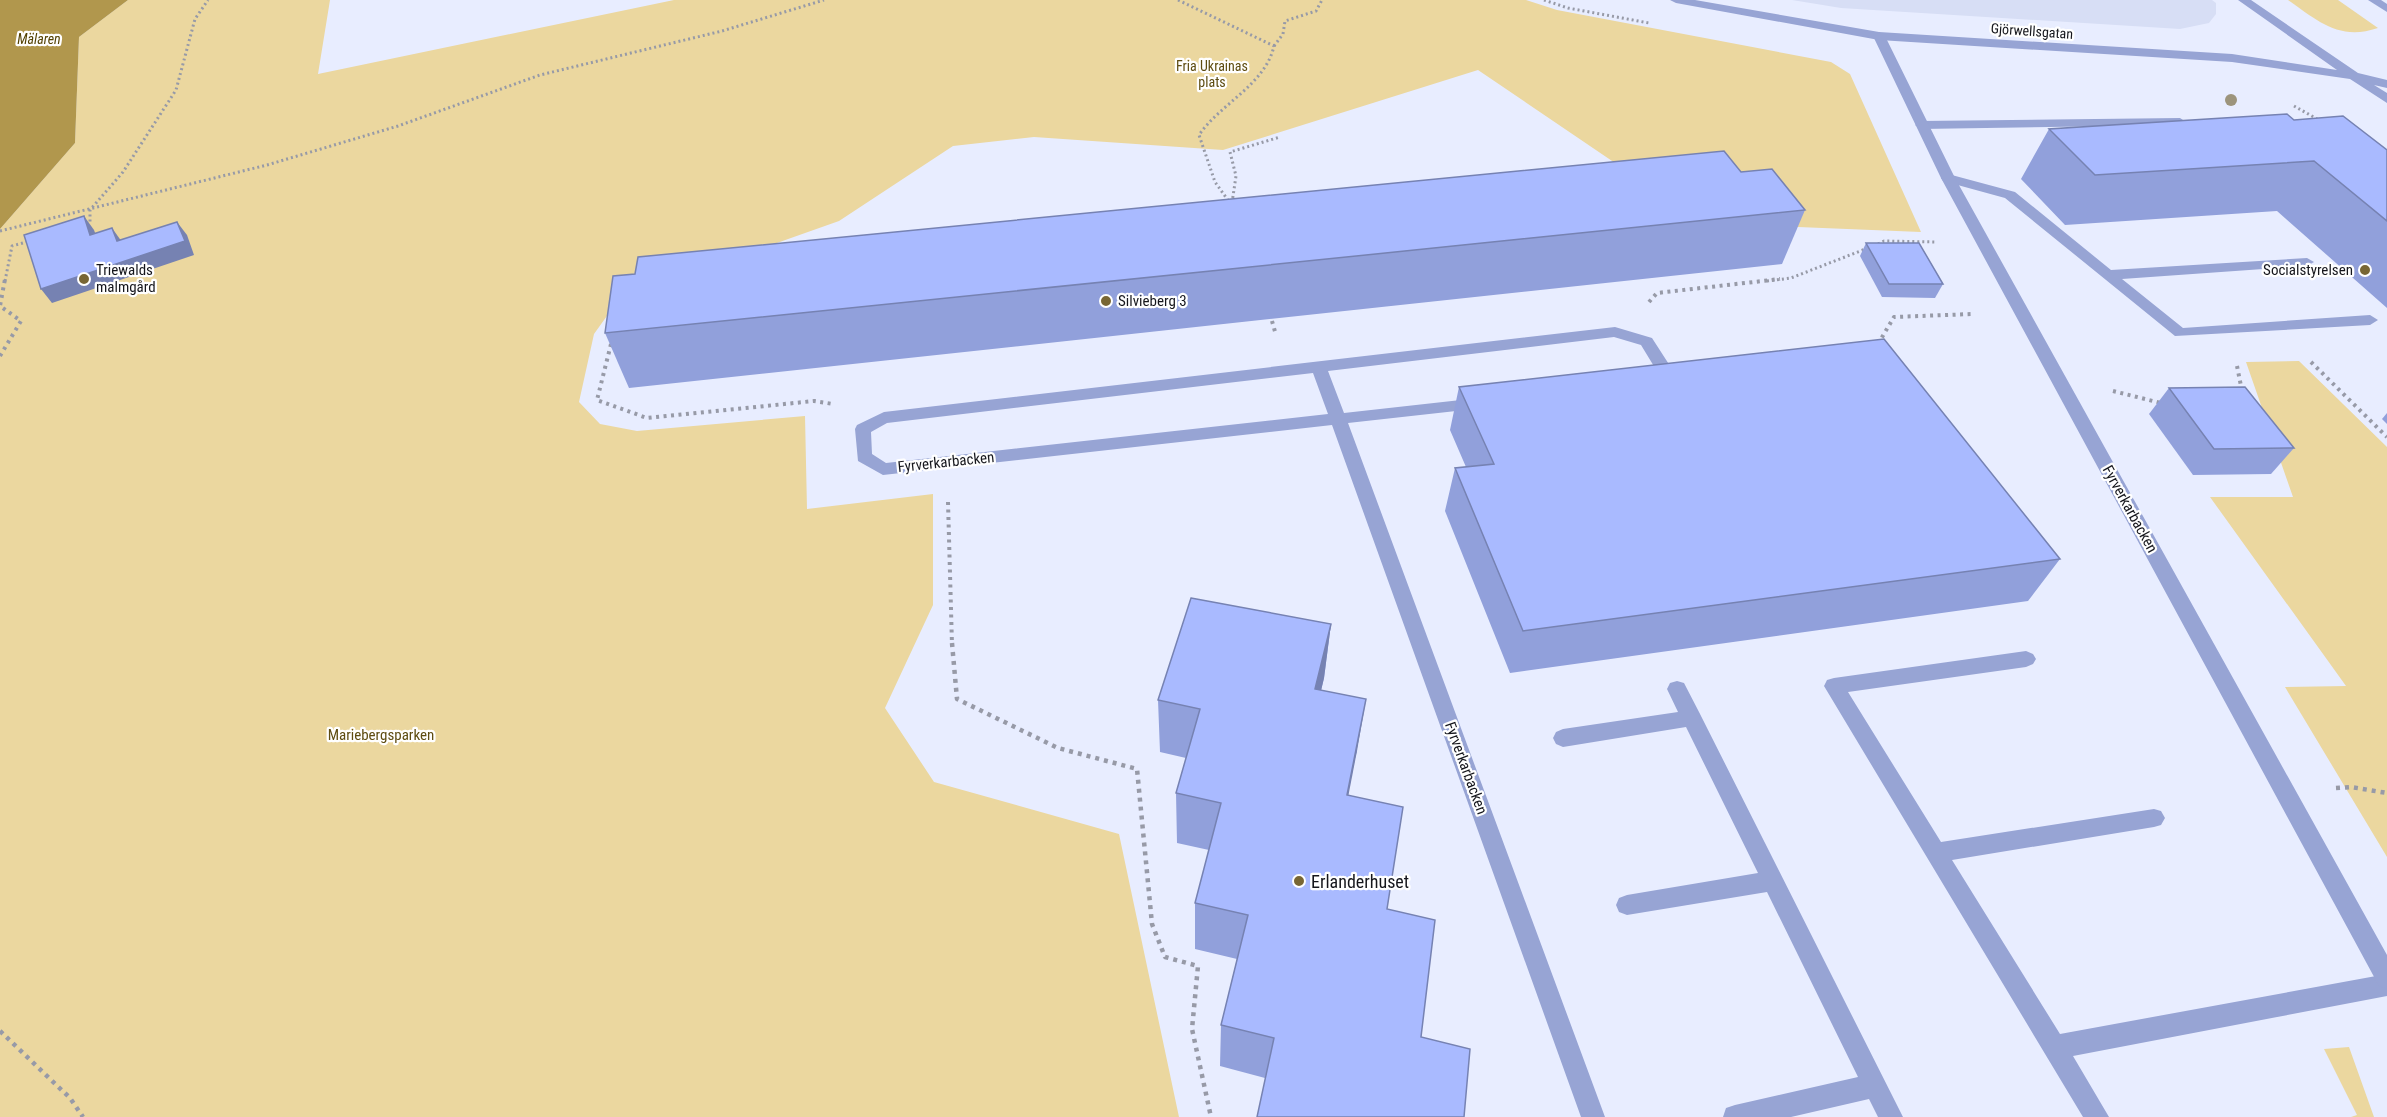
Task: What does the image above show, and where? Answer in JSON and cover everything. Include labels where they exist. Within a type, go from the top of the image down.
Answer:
[{"type":"street","name":"Gjörwellsgatan","points":[[1676,0],[1879,36],[2232,58],[2354,76],[2387,84]]},
{"type":"street","points":[[2244,0],[2387,99]]},
{"type":"street","points":[[2374,0],[2387,9]]},
{"type":"street","name":"Fyrverkarbacken","points":[[1879,36],[1948,178],[2387,978]]},
{"type":"street","points":[[1921,124],[2196,122]]},
{"type":"street","points":[[1948,178],[2010,195],[2180,333],[2370,320]]},
{"type":"street","points":[[2108,275],[2307,262]]},
{"type":"street","name":"Fyrverkarbacken","points":[[1616,332],[1647,342],[1664,369],[1644,385],[1339,420],[883,469],[864,458],[863,429],[884,418],[1319,367],[1616,332]]},
{"type":"street","name":"Fyrverkarbacken","points":[[1319,367],[1593,1117]]},
{"type":"street","points":[[2026,659],[1834,686],[2097,1117]]},
{"type":"street","points":[[1677,689],[1891,1117]]},
{"type":"street","points":[[1563,738],[1692,718]]},
{"type":"street","points":[[1936,853],[2154,818]]},
{"type":"street","points":[[1627,905],[1773,881]]},
{"type":"street","points":[[2055,1047],[2387,985]]},
{"type":"street","points":[[1736,1117],[1875,1086]]},
{"type":"path","points":[[79,226],[90,222],[90,210],[123,172],[176,90],[195,19],[208,0]]},
{"type":"path","points":[[0,231],[267,165],[398,126],[540,75],[722,31],[824,0]]},
{"type":"path","points":[[1178,0],[1274,46]]},
{"type":"path","points":[[1232,205],[1215,182],[1199,135],[1206,122],[1265,70],[1274,57],[1274,46],[1283,34],[1285,21],[1316,11],[1322,0]]},
{"type":"path","points":[[1232,205],[1236,176],[1230,152],[1280,137]]},
{"type":"path","points":[[1221,206],[1232,205]]},
{"type":"path","points":[[0,356],[21,321],[0,306],[12,246],[35,239]]},
{"type":"path","points":[[1644,308],[1657,293],[1791,278],[1884,241],[1937,242]]},
{"type":"path","points":[[1876,347],[1894,317],[1972,314]]},
{"type":"path","points":[[2275,326],[2387,437]]},
{"type":"path","points":[[613,336],[597,400],[647,418],[814,401],[835,404]]},
{"type":"path","points":[[2234,357],[2244,398]]},
{"type":"path","points":[[2106,390],[2172,406]]},
{"type":"path","points":[[948,496],[949,614],[957,699],[1058,748],[1137,769],[1152,924],[1165,957],[1198,966],[1192,1029],[1211,1117]]},
{"type":"path","points":[[2336,788],[2351,787],[2387,793]]},
{"type":"path","points":[[0,1031],[70,1098],[83,1117]]},
{"type":"shaded area","points":[[1792,0],[2212,0],[2216,3],[2216,14],[2209,23],[2180,29],[1841,8]]},
{"type":"green space","name":"Mariebergsparken","points":[[128,0],[330,0],[318,74],[674,0],[1526,0],[1557,10],[1831,62],[1850,74],[1921,232],[1798,227],[1618,165],[1478,70],[1223,150],[1034,137],[953,146],[839,221],[619,299],[594,334],[579,402],[600,424],[637,431],[805,416],[807,509],[933,494],[933,605],[885,708],[934,782],[1119,834],[1179,1117],[0,1117],[0,229],[75,143],[79,37]]},
{"type":"green space","points":[[2288,0],[2338,0],[2378,28],[2352,32],[2330,27]]},
{"type":"green space","points":[[2299,361],[2387,447],[2387,857],[2285,687],[2346,686],[2210,497],[2293,497],[2246,362]]},
{"type":"green space","points":[[2349,1047],[2374,1117],[2351,1117],[2357,1115],[2324,1049]]},
{"type":"water","name":"Mälaren","points":[[0,0],[128,0],[79,37],[75,143],[0,229]]},
{"type":"building","points":[[2287,114],[2294,120],[2343,116],[2387,150],[2387,221],[2314,161],[2095,175],[2049,129]]},
{"type":"building","points":[[1724,151],[1741,172],[1772,169],[1805,210],[605,333],[613,276],[635,274],[638,257]]},
{"type":"building","points":[[84,216],[90,235],[112,228],[117,241],[177,222],[185,241],[41,289],[24,235]]},
{"type":"building","points":[[1866,243],[1919,243],[1943,284],[1889,284]]},
{"type":"building","points":[[1884,339],[2060,559],[1523,631],[1455,468],[1494,464],[1459,387]]},
{"type":"building","points":[[2245,387],[2294,448],[2214,449],[2169,388]]},
{"type":"building","name":"Erlanderhuset","points":[[1191,598],[1331,624],[1315,689],[1366,699],[1347,795],[1403,807],[1387,909],[1435,920],[1421,1037],[1470,1049],[1464,1117],[1257,1117],[1274,1038],[1221,1025],[1248,915],[1195,903],[1221,803],[1176,793],[1200,709],[1158,700]]},
{"type":"place","name":"Socialstyrelsen","points":[[2365,270]]},
{"type":"place","name":"Triewalds malmgård","points":[[84,279]]},
{"type":"place","name":"Silvieberg 3","points":[[1106,301]]},
{"type":"place","name":"Erlanderhuset","points":[[1299,881]]},
{"type":"park label","name":"Fria Ukrainas plats","points":[[1212,74]]}]
